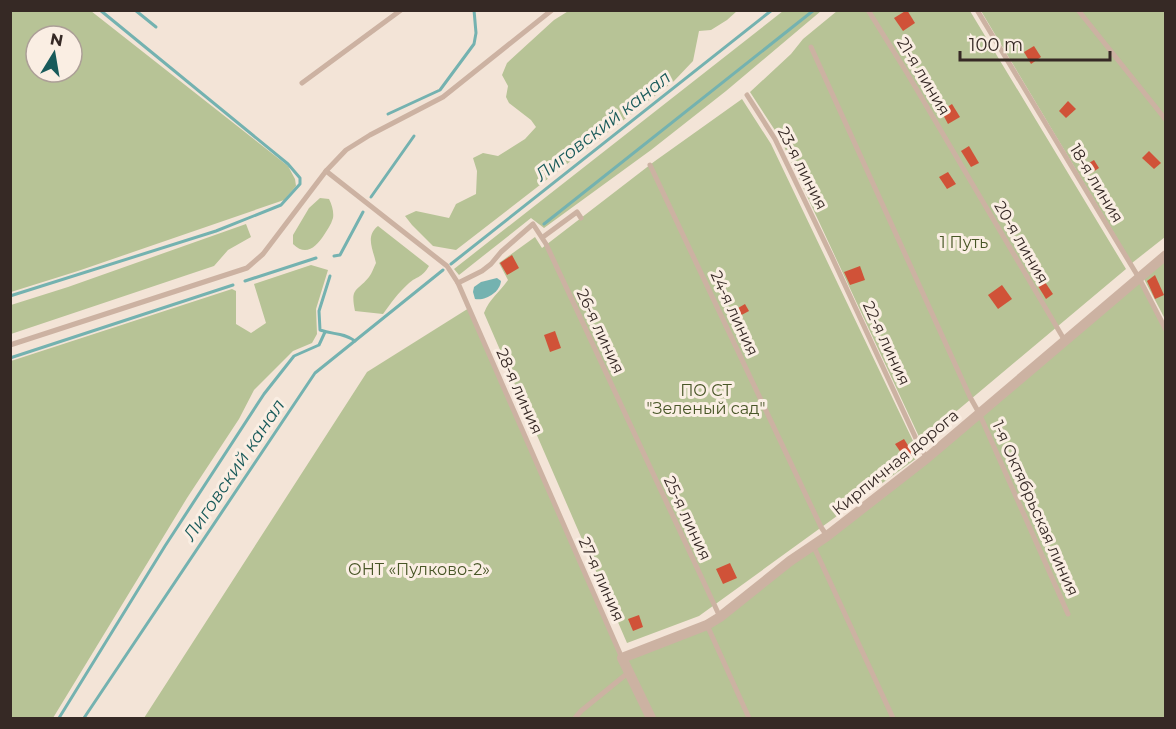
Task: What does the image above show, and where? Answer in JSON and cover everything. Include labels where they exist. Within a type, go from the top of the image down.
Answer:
[{"type":"street","name":"Кирпичная дорога","points":[[622,658],[707,625],[720,617],[927,458],[1166,255]]},
{"type":"street","points":[[622,658],[651,718]]},
{"type":"lane","points":[[302,83],[401,10]]},
{"type":"lane","points":[[10,345],[247,268],[263,255],[326,171],[346,150],[451,91],[552,10]]},
{"type":"lane","name":"21-я линия","points":[[868,10],[957,156]]},
{"type":"lane","name":"18-я линия","points":[[977,10],[1139,278],[1166,330]]},
{"type":"lane","points":[[1078,10],[1166,120]]},
{"type":"lane","name":"1-я Октябрьская линия","points":[[811,47],[979,413],[1068,614]]},
{"type":"lane","name":"23-я линия","points":[[747,95],[775,139],[831,255]]},
{"type":"lane","name":"20-я линия","points":[[957,156],[1065,341]]},
{"type":"lane","name":"24-я линия","points":[[650,165],[820,527],[827,536]]},
{"type":"lane","name":"28-я линия","points":[[326,171],[447,266],[458,283],[557,510]]},
{"type":"lane","points":[[458,283],[482,271],[533,224],[543,237],[577,212],[581,218]]},
{"type":"lane","name":"26-я линия","points":[[543,237],[632,430]]},
{"type":"lane","name":"22-я линия","points":[[831,255],[927,458]]},
{"type":"lane","name":"25-я линия","points":[[632,430],[720,617]]},
{"type":"lane","name":"27-я линия","points":[[557,510],[622,658]]},
{"type":"lane","points":[[813,545],[893,718]]},
{"type":"lane","points":[[707,625],[749,718]]},
{"type":"lane","points":[[575,718],[629,672]]},
{"type":"green space","points":[[11,10],[91,11],[288,166],[295,179],[296,186],[284,200],[11,292]]},
{"type":"green space","points":[[570,10],[737,11],[711,30],[699,31],[693,61],[674,81],[456,250],[433,246],[405,216],[416,211],[449,218],[456,204],[476,194],[477,171],[473,158],[483,153],[498,156],[525,139],[536,127],[531,120],[509,103],[506,97],[508,86],[502,75],[507,63],[554,20]]},
{"type":"green space","points":[[783,11],[821,11],[651,150],[544,228],[531,218],[459,275],[454,269]]},
{"type":"green space","name":"1 Путь","points":[[837,11],[970,11],[1126,269],[921,441],[780,138],[750,92],[791,54],[803,39]]},
{"type":"green space","points":[[981,11],[1165,11],[1165,237],[1132,263]]},
{"type":"green space","name":"ПО СТ \"Зеленый сад\"","points":[[742,99],[771,144],[915,445],[917,458],[699,616],[627,643],[484,313],[508,280],[499,263],[535,237],[542,248],[655,161]]},
{"type":"green space","points":[[320,198],[329,199],[333,211],[332,221],[318,243],[310,249],[302,250],[293,244],[293,235],[309,208]]},
{"type":"green space","points":[[246,224],[251,237],[228,250],[214,266],[11,334],[11,305]]},
{"type":"green space","points":[[378,226],[429,266],[424,273],[401,291],[383,314],[355,311],[353,298],[356,291],[369,277],[376,263],[371,238]]},
{"type":"green space","points":[[1165,261],[1165,319],[1144,279]]},
{"type":"green space","points":[[311,265],[328,270],[316,309],[317,334],[312,343],[293,351],[254,390],[239,419],[187,498],[53,718],[11,718],[11,361],[232,289],[236,291],[236,324],[251,333],[266,323],[254,284]]},
{"type":"green space","name":"ОНТ «Пулково-2»","points":[[1139,278],[1165,330],[1165,718],[144,718],[367,372],[469,308],[622,658],[707,625],[827,536]]},
{"type":"water","points":[[497,278],[501,281],[495,292],[484,299],[475,299],[474,287],[481,282]]},
{"type":"building","points":[[907,10],[915,23],[903,31],[894,18]]},
{"type":"building","points":[[1034,46],[1041,57],[1031,64],[1024,52]]},
{"type":"building","points":[[1068,101],[1076,109],[1066,118],[1059,111]]},
{"type":"building","points":[[952,104],[960,117],[948,124],[941,111]]},
{"type":"building","points":[[969,146],[979,163],[971,167],[961,151]]},
{"type":"building","points":[[1149,151],[1161,163],[1154,169],[1142,158]]},
{"type":"building","points":[[1094,160],[1099,168],[1090,174],[1084,166]]},
{"type":"building","points":[[948,172],[956,184],[947,189],[939,177]]},
{"type":"building","points":[[512,255],[519,268],[507,275],[500,263]]},
{"type":"building","points":[[860,266],[865,280],[850,285],[844,272]]},
{"type":"building","points":[[1155,275],[1164,295],[1155,299],[1147,281]]},
{"type":"building","points":[[1045,282],[1053,294],[1046,299],[1038,286]]},
{"type":"building","points":[[1002,285],[1012,299],[998,309],[988,295]]},
{"type":"building","points":[[745,304],[749,311],[734,319],[731,312]]},
{"type":"building","points":[[555,331],[561,348],[550,352],[544,335]]},
{"type":"building","points":[[904,439],[914,455],[906,460],[895,444]]},
{"type":"building","points":[[730,563],[737,578],[723,584],[716,569]]},
{"type":"building","points":[[639,615],[643,627],[633,631],[628,619]]},
{"type":"waterway","points":[[10,296],[216,231],[281,205],[300,184],[300,178],[288,164],[100,10]]},
{"type":"waterway","points":[[135,10],[156,27]]},
{"type":"waterway","points":[[388,114],[440,90],[474,44],[476,33],[474,10]]},
{"type":"waterway","name":"Лиговский канал","points":[[451,264],[772,10]]},
{"type":"waterway","points":[[544,224],[814,10]]},
{"type":"waterway","points":[[371,197],[414,136]]},
{"type":"waterway","points":[[334,256],[340,255],[363,212]]},
{"type":"waterway","points":[[245,281],[316,258]]},
{"type":"waterway","name":"Лиговский канал","points":[[84,718],[315,373],[443,270]]},
{"type":"waterway","points":[[330,276],[319,311],[320,330],[342,335],[355,341]]},
{"type":"waterway","points":[[10,358],[233,285]]},
{"type":"waterway","points":[[59,718],[165,546],[264,394],[294,356],[319,345],[325,332]]}]
